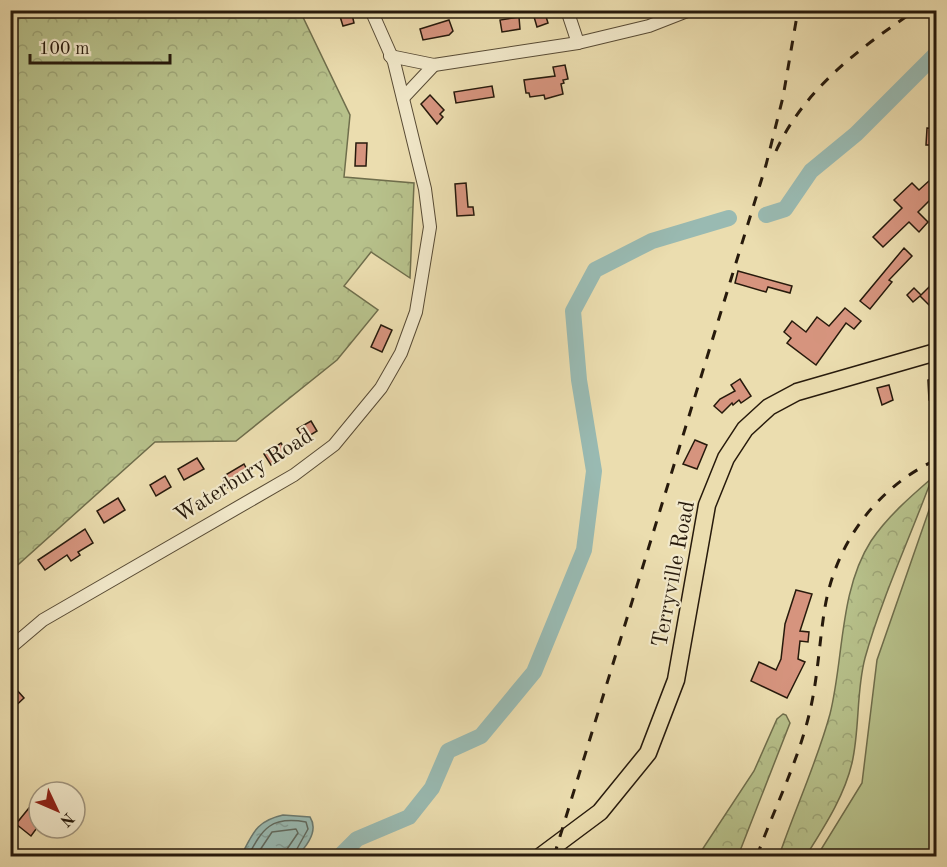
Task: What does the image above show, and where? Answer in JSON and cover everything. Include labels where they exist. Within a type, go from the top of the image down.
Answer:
[{"type":"highway","name":"Terryville Road","points":[[541,856],[600,812],[648,753],[676,680],[707,505],[726,458],[745,429],[769,407],[797,392],[936,352]]},
{"type":"street","name":"Waterbury Road","points":[[10,648],[43,620],[294,475],[334,445],[381,388],[401,353],[416,312],[430,227],[425,189],[403,98],[392,59],[371,10]]},
{"type":"street","points":[[567,10],[578,43]]},
{"type":"street","points":[[392,59],[434,66],[578,43],[649,26],[690,10]]},
{"type":"street","points":[[403,98],[434,66]]},
{"type":"green space","points":[[11,10],[300,11],[350,115],[344,177],[414,183],[410,278],[371,252],[344,286],[378,310],[337,360],[236,441],[155,442],[11,571]]},
{"type":"green space","points":[[932,478],[888,590],[865,658],[852,763],[844,788],[806,856],[779,856],[819,750],[830,714],[848,603],[861,560],[871,541],[884,524]]},
{"type":"green space","points":[[936,490],[936,856],[817,856],[862,783],[877,660]]},
{"type":"green space","points":[[783,714],[790,723],[738,856],[698,856],[754,771],[777,719]]},
{"type":"water","points":[[283,815],[310,817],[312,822],[311,838],[297,856],[241,856],[256,829],[267,821]]},
{"type":"building","points":[[338,10],[351,10],[354,23],[343,26]]},
{"type":"building","points":[[532,10],[544,10],[548,23],[537,27]]},
{"type":"building","points":[[519,17],[520,29],[502,32],[500,20]]},
{"type":"building","points":[[449,20],[453,31],[449,35],[423,40],[420,29]]},
{"type":"building","points":[[565,65],[568,79],[563,80],[564,83],[561,84],[563,94],[545,99],[544,95],[530,97],[529,93],[526,93],[524,80],[555,76],[553,67]]},
{"type":"building","points":[[492,86],[494,97],[456,103],[454,92]]},
{"type":"building","points":[[430,95],[444,110],[440,114],[443,117],[437,124],[421,104]]},
{"type":"building","points":[[927,128],[936,129],[936,145],[926,145]]},
{"type":"building","points":[[356,143],[367,143],[366,166],[355,166]]},
{"type":"building","points":[[930,180],[936,187],[936,194],[918,212],[928,222],[919,232],[909,222],[883,247],[873,237],[902,208],[894,200],[912,183],[919,190]]},
{"type":"building","points":[[466,183],[468,207],[473,207],[474,215],[457,216],[455,184]]},
{"type":"building","points":[[904,248],[912,256],[889,280],[892,282],[870,309],[860,301]]},
{"type":"building","points":[[738,271],[792,286],[790,293],[768,287],[766,292],[735,283]]},
{"type":"building","points":[[931,285],[936,291],[936,298],[929,305],[920,296],[913,302],[907,295],[914,288],[921,295]]},
{"type":"building","points":[[845,308],[861,321],[854,329],[846,323],[816,365],[787,343],[791,338],[784,332],[792,321],[806,332],[817,317],[829,326]]},
{"type":"building","points":[[381,325],[392,330],[382,352],[371,347]]},
{"type":"building","points":[[936,378],[936,399],[929,400],[928,380]]},
{"type":"building","points":[[740,379],[751,396],[741,403],[739,400],[733,405],[732,403],[722,413],[714,406],[720,399],[735,391],[731,385]]},
{"type":"building","points":[[889,385],[893,400],[882,405],[877,388]]},
{"type":"building","points":[[311,421],[317,431],[304,439],[297,429]]},
{"type":"building","points":[[695,440],[707,445],[697,469],[683,464]]},
{"type":"building","points":[[281,443],[288,454],[271,465],[264,454]]},
{"type":"building","points":[[197,458],[204,469],[184,480],[178,469]]},
{"type":"building","points":[[244,464],[250,475],[228,488],[222,477]]},
{"type":"building","points":[[165,476],[171,487],[156,496],[150,485]]},
{"type":"building","points":[[118,498],[125,510],[104,523],[97,511]]},
{"type":"building","points":[[85,529],[93,543],[78,552],[80,555],[71,561],[67,555],[45,570],[38,560]]},
{"type":"building","points":[[796,590],[812,594],[800,631],[809,632],[808,642],[800,641],[798,659],[805,662],[787,698],[751,681],[759,662],[776,670],[781,659],[785,624]]},
{"type":"building","points":[[16,689],[24,698],[10,711],[10,694]]},
{"type":"building","points":[[27,810],[27,833],[16,824]]},
{"type":"waterway","points":[[766,215],[785,209],[811,171],[856,134],[936,54]]},
{"type":"waterway","points":[[340,856],[357,839],[409,817],[432,788],[448,751],[481,736],[534,672],[584,550],[594,471],[579,380],[573,311],[595,270],[652,241],[729,218]]},
{"type":"railway","points":[[554,856],[766,165],[783,97],[798,10]]},
{"type":"railway","points":[[776,151],[802,108],[818,89],[855,55],[916,10]]},
{"type":"railway","points":[[757,856],[804,733],[814,688],[825,607],[839,561],[849,539],[878,502],[895,485],[936,460]]}]
